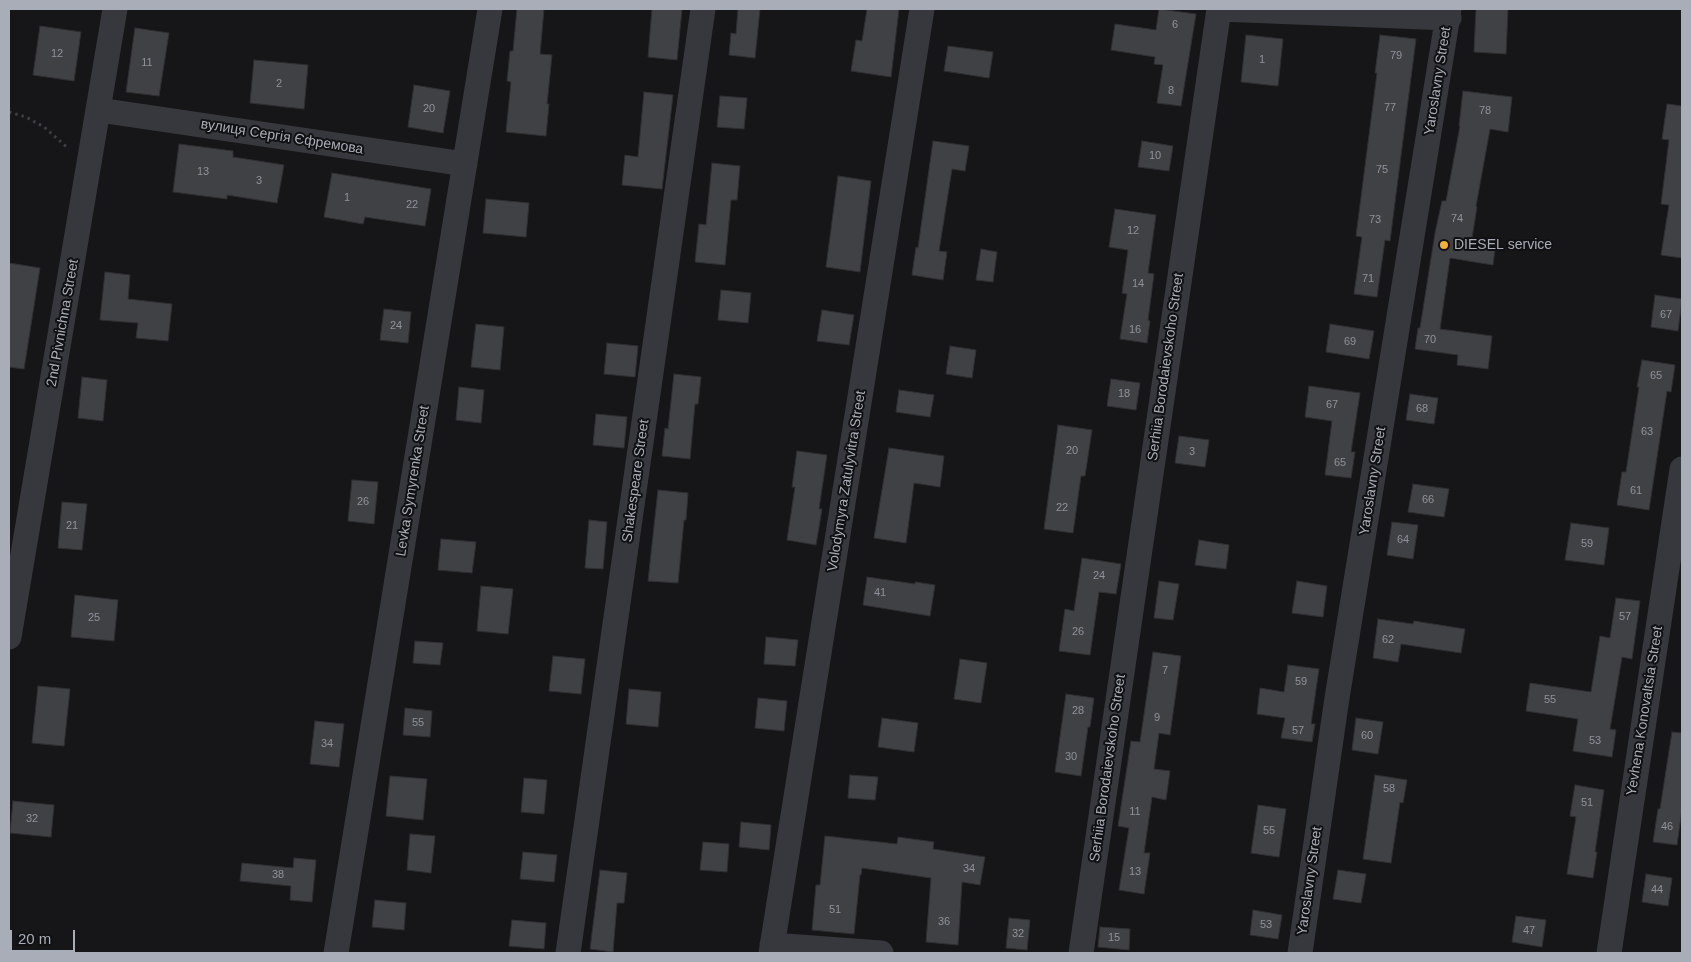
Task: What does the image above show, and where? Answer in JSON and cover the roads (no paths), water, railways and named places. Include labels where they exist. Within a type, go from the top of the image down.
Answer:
[{"type":"street","name":"2nd Pivnichna Street","points":[[9,637],[115,9]]},
{"type":"street","name":"Levka Symyrenka Street","points":[[336,953],[490,9]]},
{"type":"street","name":"Shakespeare Street","points":[[568,953],[703,9]]},
{"type":"street","name":"Volodymyra Zatulyvitra Street","points":[[772,949],[922,9]]},
{"type":"street","name":"Serhiia Borodaievskoho Street","points":[[1081,953],[1219,9],[1449,14]]},
{"type":"street","name":"Yaroslavny Street","points":[[1300,953],[1337,698],[1449,14]]},
{"type":"street","name":"вулиця Сергія Єфремова","points":[[99,110],[465,164]]},
{"type":"street","name":"Yevhena Konovaltsia Street","points":[[1608,953],[1682,469]]},
{"type":"street","points":[[772,949],[881,953]]},
{"type":"place","name":"DIESEL service","points":[[1444,245]]}]
